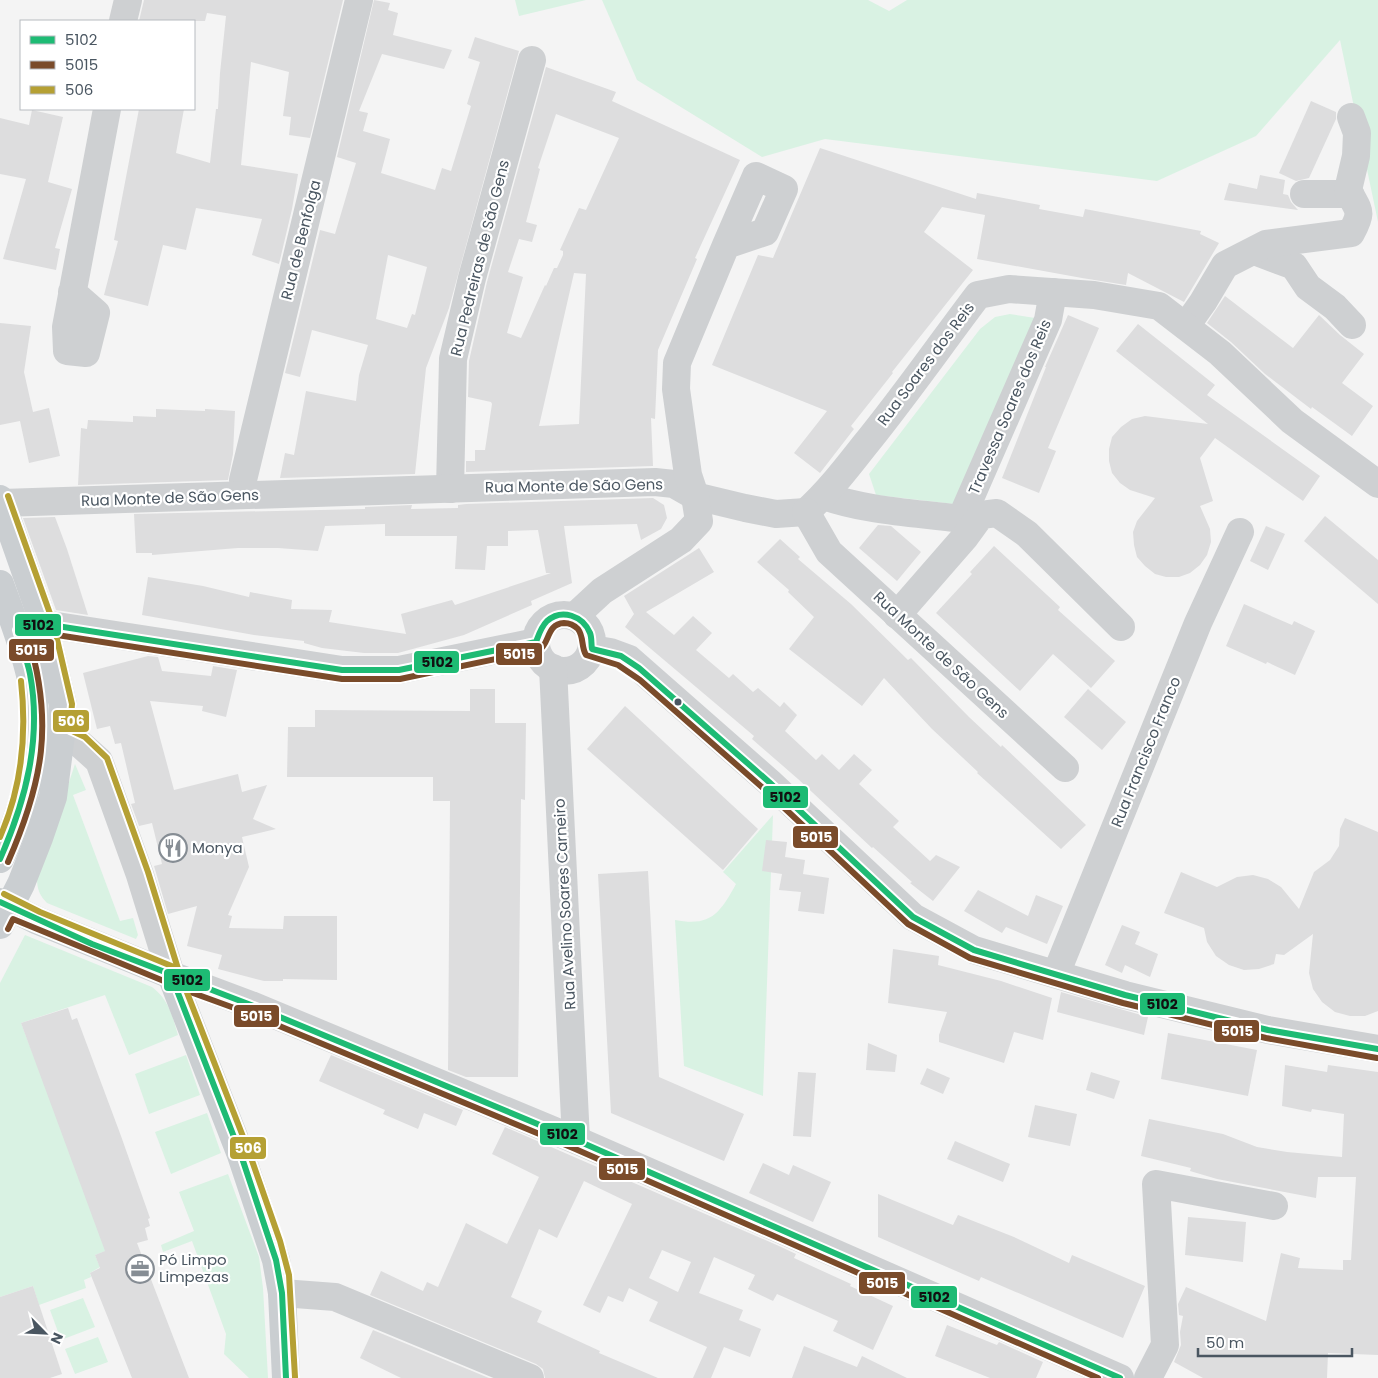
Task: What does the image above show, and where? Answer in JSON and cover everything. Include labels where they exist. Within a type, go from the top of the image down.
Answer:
[{"type":"main road","points":[[1,501],[44,624],[63,705],[53,796],[39,838],[3,911],[36,920],[171,975],[248,1174],[272,1244],[282,1293],[286,1378]]},
{"type":"main road","points":[[0,584],[17,630],[30,675],[34,708],[32,759],[23,803],[0,859]]},
{"type":"street","points":[[124,20],[128,0]]},
{"type":"street","name":"Rua de Benfolga","points":[[243,480],[359,0]]},
{"type":"street","name":"Rua Pedreiras de São Gens","points":[[450,490],[453,359],[472,278],[532,60]]},
{"type":"street","points":[[72,292],[107,110]]},
{"type":"street","points":[[1186,326],[1225,266],[1266,244],[1351,233],[1359,220],[1359,209],[1348,190],[1356,156],[1357,133],[1350,117]]},
{"type":"street","points":[[1304,194],[1350,194]]},
{"type":"street","points":[[576,616],[602,591],[681,540],[698,520],[695,496],[688,475],[676,389],[677,363],[726,245]]},
{"type":"street","points":[[1254,251],[1294,266],[1308,287],[1335,307],[1352,325]]},
{"type":"street","name":"Rua Soares dos Reis","points":[[815,504],[892,412],[942,341],[978,295],[1010,289],[1094,295],[1159,306],[1220,353],[1292,421],[1378,484]]},
{"type":"street","name":"Travessa Soares dos Reis","points":[[963,528],[1048,320],[1053,292]]},
{"type":"street","name":"Rua Monte de São Gens","points":[[1,501],[450,490],[655,482],[674,484],[695,496],[776,514],[815,504],[830,552],[1064,768]]},
{"type":"street","points":[[815,504],[840,502],[963,528]]},
{"type":"street","points":[[898,615],[963,528],[981,515],[997,513],[1027,534],[1121,627]]},
{"type":"street","name":"Rua Francisco Franco","points":[[1056,974],[1198,623],[1240,532]]},
{"type":"street","points":[[558,615],[576,616],[585,623],[590,631],[592,649],[589,657],[577,668],[569,670],[553,668],[540,658],[536,642],[538,633],[550,618],[558,615]]},
{"type":"street","points":[[17,630],[44,624],[342,670],[399,670],[536,642]]},
{"type":"street","points":[[592,649],[610,652],[629,659],[769,782],[913,917],[974,950],[1125,995],[1268,1030],[1378,1049]]},
{"type":"street","name":"Rua Avelino Soares Carneiro","points":[[553,668],[576,1140]]},
{"type":"street","points":[[61,735],[80,744],[99,761],[140,875],[171,975],[251,1005],[576,1140],[1120,1378]]},
{"type":"street","points":[[1148,1378],[1165,1345],[1156,1184],[1274,1206]]},
{"type":"street","points":[[282,1293],[335,1297],[530,1378]]},
{"type":"green space","points":[[515,0],[586,0],[519,16]]},
{"type":"green space","points":[[602,0],[868,0],[889,11],[907,0],[1378,0],[1378,222],[1340,40],[1256,136],[1157,181],[825,139],[762,157],[637,80]]},
{"type":"green space","points":[[1010,314],[1035,318],[954,504],[876,495],[869,474],[980,329],[995,317]]},
{"type":"green space","points":[[75,764],[86,790],[73,795],[120,921],[133,918],[138,935],[136,939],[47,903],[38,889],[37,879]]},
{"type":"green space","points":[[773,815],[763,1096],[684,1066],[675,920],[687,922],[706,919],[713,916],[719,910],[736,884],[723,872]]},
{"type":"green space","points":[[25,935],[152,987],[162,997],[172,1014],[178,1035],[129,1055],[105,995],[21,1023],[108,1250],[95,1255],[100,1267],[90,1273],[91,1277],[84,1280],[86,1288],[39,1305],[33,1286],[0,1297],[0,983]]},
{"type":"green space","points":[[186,1055],[200,1095],[149,1114],[135,1074]]},
{"type":"green space","points":[[207,1113],[221,1153],[171,1174],[155,1132]]},
{"type":"green space","points":[[228,1174],[259,1257],[263,1288],[268,1378],[249,1378],[224,1354],[226,1334],[192,1241],[163,1252],[161,1245],[194,1231],[179,1192]]},
{"type":"green space","points":[[83,1298],[95,1327],[61,1340],[50,1310]]},
{"type":"green space","points":[[98,1337],[108,1362],[75,1374],[65,1349]]},
{"type":"building","points":[[144,0],[343,0],[310,138],[289,135],[291,117],[283,116],[289,72],[251,62],[241,165],[298,174],[279,264],[252,255],[262,219],[196,208],[186,250],[163,245],[148,306],[104,295],[118,241],[114,240],[139,110],[184,110],[176,153],[210,163],[216,109],[218,109],[226,16],[207,13],[205,21],[139,20]]},
{"type":"building","points":[[374,0],[390,3],[388,10],[398,13],[393,35],[452,50],[444,69],[382,54],[359,111],[368,113],[363,131],[390,139],[381,173],[435,190],[442,168],[451,171],[471,106],[467,104],[480,62],[468,58],[475,37],[519,51],[449,308],[426,368],[415,474],[280,478],[285,453],[294,455],[306,391],[356,401],[359,375],[368,345],[312,330],[300,377],[285,373],[320,230],[335,234],[356,163],[337,157]],"holes":[[[388,255],[427,267],[415,315],[412,314],[407,328],[376,319]]]},
{"type":"building","points":[[546,67],[616,92],[612,101],[740,160],[695,258],[697,259],[658,350],[655,419],[651,418],[653,466],[466,472],[466,461],[475,461],[475,450],[485,450],[492,404],[491,402],[468,397],[469,361],[487,282]],"holes":[[[556,114],[619,138],[586,210],[579,208],[560,250],[563,251],[563,255],[557,268],[554,268],[545,285],[521,338],[507,333],[523,277],[508,272],[519,239],[532,242],[537,225],[526,222],[540,169],[538,168]],[[574,273],[586,274],[579,424],[539,426]]]},
{"type":"building","points":[[1311,101],[1336,112],[1336,119],[1309,178],[1296,181],[1279,173]]},
{"type":"building","points":[[32,110],[63,117],[48,182],[72,189],[55,248],[60,249],[56,270],[3,259],[26,179],[0,174],[0,118],[29,125]]},
{"type":"building","points":[[820,148],[976,199],[977,193],[1040,205],[1039,209],[1083,217],[1085,209],[1201,231],[1200,234],[1219,243],[1184,302],[1128,273],[1126,285],[977,259],[985,215],[942,207],[924,232],[973,270],[851,426],[854,429],[820,473],[794,453],[827,411],[712,365],[758,255],[773,258]]},
{"type":"building","points":[[1260,175],[1285,180],[1283,194],[1288,195],[1298,210],[1224,200],[1229,183],[1257,189]]},
{"type":"building","points":[[1225,296],[1293,348],[1319,315],[1364,354],[1342,383],[1373,406],[1352,436],[1312,407],[1311,409],[1265,374],[1231,342],[1207,323]]},
{"type":"building","points":[[1068,315],[1099,328],[1048,448],[1056,451],[1039,493],[1002,478],[1045,367]]},
{"type":"building","points":[[0,323],[31,326],[24,372],[33,412],[49,408],[60,456],[29,463],[20,421],[0,425]]},
{"type":"building","points":[[1138,324],[1215,385],[1207,395],[1320,476],[1303,501],[1215,438],[1200,458],[1213,501],[1200,506],[1210,529],[1211,542],[1207,555],[1200,565],[1190,573],[1179,577],[1166,577],[1155,574],[1137,557],[1133,532],[1137,521],[1155,498],[1130,490],[1120,483],[1112,473],[1109,449],[1112,437],[1132,419],[1145,416],[1208,424],[1116,351]]},
{"type":"building","points":[[156,409],[235,411],[233,454],[228,480],[78,485],[81,428],[87,429],[88,420],[133,422],[133,416],[156,417]]},
{"type":"building","points":[[653,498],[664,505],[667,518],[661,529],[641,540],[637,524],[564,526],[572,583],[531,601],[532,605],[464,635],[398,653],[364,653],[322,648],[304,643],[304,641],[254,635],[142,615],[148,577],[203,586],[249,597],[250,592],[292,600],[291,609],[332,610],[329,622],[406,634],[401,614],[452,600],[455,605],[551,573],[546,573],[538,530],[508,531],[508,546],[487,546],[485,570],[455,569],[457,536],[385,536],[385,524],[325,526],[318,551],[238,548],[152,555],[152,553],[136,553],[134,514],[365,509],[365,507],[412,505],[411,509],[458,508],[458,505],[466,504]]},
{"type":"building","points":[[1325,516],[1378,560],[1378,604],[1304,541]]},
{"type":"building","points":[[55,517],[88,615],[56,610],[23,518]]},
{"type":"building","points":[[878,525],[891,526],[921,552],[897,581],[859,548]]},
{"type":"building","points":[[1266,526],[1285,534],[1268,570],[1250,561]]},
{"type":"building","points":[[780,539],[800,557],[798,559],[851,604],[908,660],[911,658],[969,717],[1001,747],[1002,745],[1086,825],[1061,849],[977,773],[884,678],[862,706],[789,649],[814,617],[788,592],[789,590],[757,562]]},
{"type":"building","points":[[994,546],[1060,607],[1058,610],[1115,661],[1091,688],[1053,654],[1020,691],[936,613],[972,574],[970,572]]},
{"type":"building","points":[[699,548],[714,572],[646,612],[674,635],[693,616],[712,633],[696,650],[729,678],[733,674],[753,692],[758,688],[780,707],[784,702],[797,715],[785,731],[816,760],[822,754],[839,770],[854,754],[872,770],[859,784],[899,821],[893,827],[930,861],[936,855],[960,867],[933,901],[910,883],[912,882],[752,739],[754,736],[625,627],[634,614],[624,596]]},
{"type":"building","points":[[1244,604],[1292,625],[1294,621],[1315,631],[1295,675],[1226,646]]},
{"type":"building","points":[[148,656],[158,657],[162,671],[211,676],[213,666],[237,670],[226,717],[202,711],[203,706],[150,701],[174,790],[238,774],[242,792],[267,785],[253,819],[276,829],[242,837],[249,867],[228,915],[232,916],[229,928],[283,929],[284,916],[337,916],[337,980],[283,979],[283,981],[264,981],[218,969],[222,955],[187,946],[197,906],[168,914],[154,866],[162,864],[152,823],[139,826],[131,804],[135,803],[121,743],[115,744],[110,726],[97,729],[83,673]]},
{"type":"building","points":[[470,689],[495,689],[495,723],[526,723],[525,800],[521,799],[518,1077],[466,1077],[448,1070],[450,801],[433,801],[433,777],[287,777],[288,727],[315,727],[315,710],[470,711]]},
{"type":"building","points":[[1088,689],[1126,722],[1102,750],[1064,717]]},
{"type":"building","points":[[625,706],[758,829],[723,870],[587,749]]},
{"type":"building","points":[[1345,818],[1378,832],[1378,1011],[1365,1016],[1350,1016],[1335,1012],[1322,1002],[1313,989],[1309,973],[1313,934],[1284,955],[1276,954],[1274,964],[1259,969],[1244,970],[1229,965],[1216,956],[1207,942],[1204,928],[1164,913],[1181,872],[1217,887],[1237,877],[1253,875],[1268,879],[1281,887],[1299,909],[1314,872],[1330,860],[1339,846],[1340,829]]},
{"type":"building","points":[[766,840],[787,842],[785,857],[805,860],[803,874],[829,878],[824,914],[798,911],[801,892],[779,890],[782,874],[762,871]]},
{"type":"building","points":[[648,871],[659,1077],[744,1114],[724,1161],[611,1113],[598,874]]},
{"type":"building","points":[[978,890],[1028,916],[1036,895],[1063,906],[1047,944],[1006,927],[1002,933],[964,911]]},
{"type":"building","points":[[1122,925],[1140,932],[1135,944],[1158,954],[1150,977],[1125,965],[1122,973],[1105,965]]},
{"type":"building","points":[[893,949],[939,956],[938,965],[1001,981],[1052,998],[1043,1040],[1014,1032],[1004,1063],[939,1042],[939,1035],[947,1012],[888,1003]]},
{"type":"building","points":[[1061,992],[1148,1017],[1144,1035],[1057,1012]]},
{"type":"building","points":[[68,1008],[72,1020],[77,1018],[150,1218],[148,1219],[150,1226],[145,1228],[148,1240],[137,1243],[189,1378],[132,1378],[90,1273],[100,1268],[95,1255],[105,1251],[21,1023]]},
{"type":"building","points":[[1168,1033],[1257,1050],[1248,1096],[1161,1079]]},
{"type":"building","points":[[868,1043],[897,1055],[895,1072],[866,1070]]},
{"type":"building","points":[[331,1055],[463,1110],[456,1126],[424,1113],[418,1129],[383,1114],[385,1110],[319,1081]]},
{"type":"building","points":[[1285,1065],[1327,1072],[1328,1065],[1378,1072],[1378,1355],[1328,1353],[1327,1378],[1203,1378],[1174,1362],[1181,1345],[1180,1332],[1183,1316],[1179,1315],[1178,1304],[1186,1287],[1266,1321],[1281,1253],[1300,1258],[1298,1268],[1343,1270],[1343,1260],[1351,1260],[1356,1177],[1318,1177],[1316,1198],[1217,1179],[1190,1171],[1191,1168],[1141,1156],[1149,1119],[1223,1134],[1257,1147],[1342,1157],[1344,1114],[1312,1109],[1311,1112],[1282,1106]]},
{"type":"building","points":[[927,1068],[950,1078],[943,1094],[920,1084]]},
{"type":"building","points":[[798,1072],[816,1073],[811,1137],[793,1136]]},
{"type":"building","points":[[1091,1072],[1120,1081],[1114,1099],[1086,1090]]},
{"type":"building","points":[[1035,1105],[1077,1114],[1070,1146],[1028,1137]]},
{"type":"building","points":[[505,1127],[779,1246],[796,1254],[794,1258],[893,1306],[873,1350],[833,1331],[838,1321],[777,1294],[773,1301],[748,1289],[755,1275],[714,1257],[699,1293],[743,1310],[739,1320],[761,1329],[750,1357],[724,1347],[711,1378],[693,1378],[707,1347],[649,1321],[658,1302],[629,1288],[623,1302],[608,1296],[600,1313],[583,1305],[632,1204],[584,1181],[557,1238],[539,1229],[511,1297],[542,1311],[537,1322],[600,1351],[599,1353],[658,1378],[545,1378],[543,1369],[536,1364],[370,1295],[381,1271],[423,1291],[427,1282],[438,1287],[466,1223],[507,1244],[539,1177],[492,1154]],"holes":[[[662,1250],[691,1262],[678,1292],[649,1278]]]},
{"type":"building","points":[[955,1141],[1010,1164],[1003,1182],[947,1159]]},
{"type":"building","points":[[763,1163],[789,1175],[793,1165],[831,1182],[813,1222],[749,1193]]},
{"type":"building","points":[[878,1194],[953,1225],[958,1215],[1014,1237],[1069,1263],[1072,1255],[1145,1286],[1123,1338],[981,1277],[979,1281],[878,1237]]},
{"type":"building","points":[[1188,1217],[1246,1222],[1243,1262],[1185,1255]]},
{"type":"building","points":[[33,1286],[62,1374],[50,1378],[0,1378],[0,1297]]},
{"type":"building","points":[[947,1325],[997,1345],[999,1342],[1043,1362],[1036,1378],[990,1378],[935,1356]]},
{"type":"building","points":[[373,1330],[489,1378],[401,1378],[360,1358]]},
{"type":"building","points":[[804,1346],[857,1367],[862,1356],[907,1378],[792,1378]]},
{"type":"transit line","name":"506","points":[[8,496],[53,622],[72,704],[70,730],[85,737],[107,758],[148,872],[179,972],[249,1152],[280,1241],[289,1275],[295,1377]]},
{"type":"transit line","name":"5102","points":[[0,859],[24,791],[33,745],[33,698],[30,674],[17,630],[44,624],[342,670],[399,670],[536,642],[547,621],[553,617],[565,615],[577,618],[587,627],[591,635],[592,649],[621,656],[639,668],[769,782],[913,917],[974,950],[1125,995],[1268,1030],[1378,1049]]},
{"type":"transit line","name":"5015","points":[[8,862],[30,805],[41,751],[41,697],[28,637],[44,633],[342,679],[400,679],[539,650],[545,643],[551,630],[558,624],[566,623],[578,629],[586,655],[618,665],[640,680],[763,788],[908,924],[970,958],[1123,1003],[1266,1038],[1377,1058]]},
{"type":"transit line","name":"506","points":[[0,837],[13,799],[21,760],[23,741],[21,681]]},
{"type":"transit line","name":"506","points":[[4,894],[40,912],[174,967]]},
{"type":"transit line","name":"5102","points":[[0,902],[92,944],[251,1005],[576,1140],[1120,1378]]},
{"type":"transit line","name":"5015","points":[[8,929],[13,919],[193,993],[248,1013],[573,1148],[1098,1378]]},
{"type":"transit line","name":"5102","points":[[171,975],[241,1155],[276,1260],[282,1293],[286,1378]]},
{"type":"place","name":"Monya","points":[[173,848]]},
{"type":"place","name":"Pó Limpo Limpezas","points":[[140,1269]]}]
